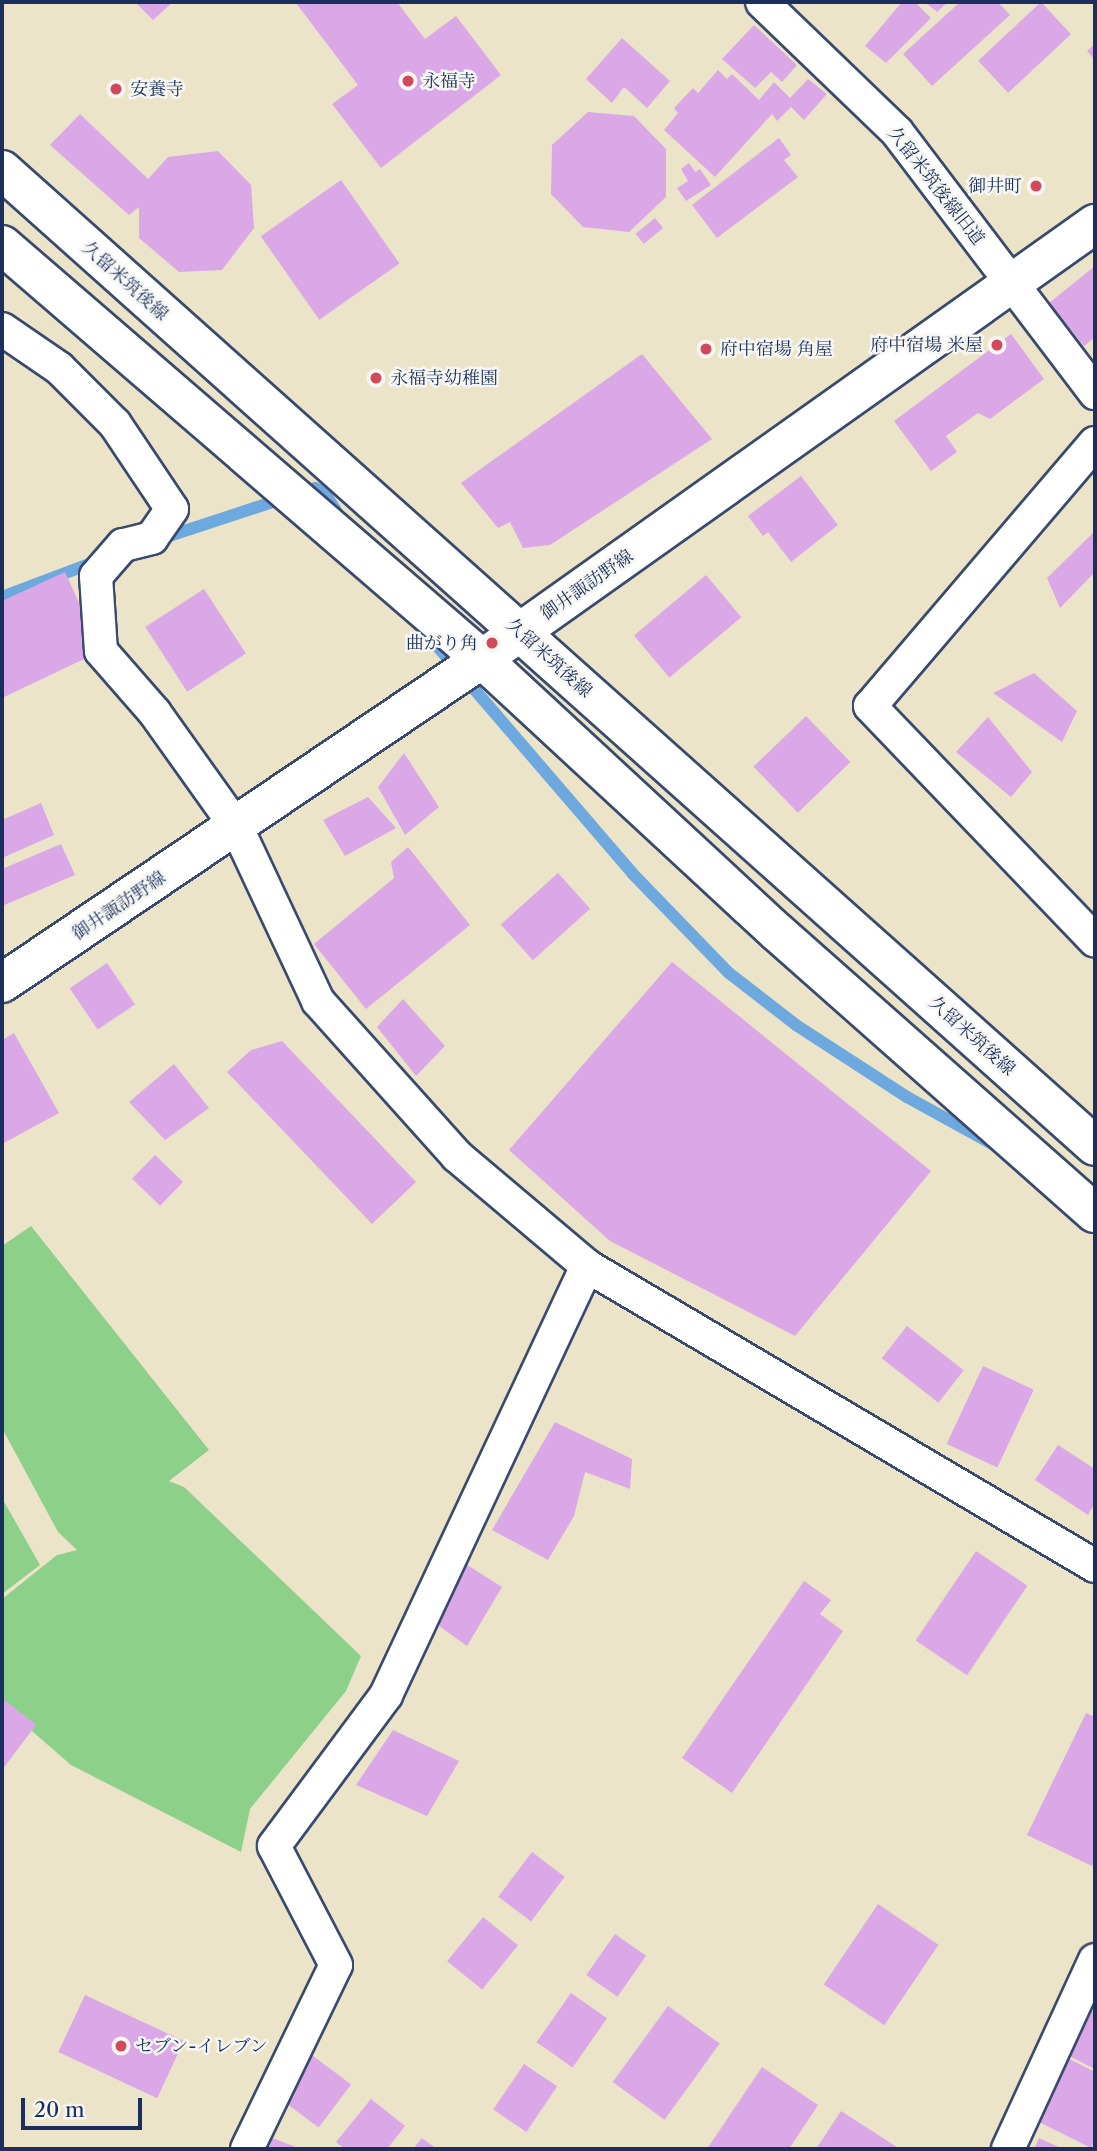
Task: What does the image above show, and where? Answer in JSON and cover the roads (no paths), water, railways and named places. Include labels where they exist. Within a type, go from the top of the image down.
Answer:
[{"type":"main road","name":"久留米筑後線","points":[[2,170],[1095,1146]]},
{"type":"main road","name":"御井諏訪野線","points":[[2,983],[237,828],[482,659],[1013,287],[1095,224]]},
{"type":"main road","points":[[2,245],[482,659],[777,932],[1095,1213]]},
{"type":"street","name":"久留米筑後線旧道","points":[[762,2],[897,132],[1095,393]]},
{"type":"street","points":[[2,329],[59,368],[115,424],[172,509],[152,538],[122,545],[96,576],[101,651],[155,713],[237,828],[318,1001],[457,1156],[587,1266],[1095,1566]]},
{"type":"street","points":[[1095,443],[870,706],[1095,942]]},
{"type":"street","points":[[247,2149],[337,1965],[274,1846],[386,1695],[587,1266]]},
{"type":"street","points":[[1007,2149],[1095,1960]]},
{"type":"waterway","points":[[160,539],[315,488],[324,492],[340,517]]},
{"type":"waterway","points":[[2,597],[100,560]]},
{"type":"waterway","points":[[425,632],[632,873],[729,973],[796,1025],[907,1097],[994,1145]]},
{"type":"place","name":"永福寺","points":[[408,81]]},
{"type":"place","name":"安養寺","points":[[116,89]]},
{"type":"place","name":"御井町","points":[[1036,186]]},
{"type":"place","name":"府中宿場 米屋","points":[[997,345]]},
{"type":"place","name":"府中宿場 角屋","points":[[706,349]]},
{"type":"place","name":"永福寺幼稚園","points":[[376,378]]},
{"type":"place","name":"曲がり角","points":[[492,643]]},
{"type":"place","name":"セブン-イレブン","points":[[121,2046]]}]
